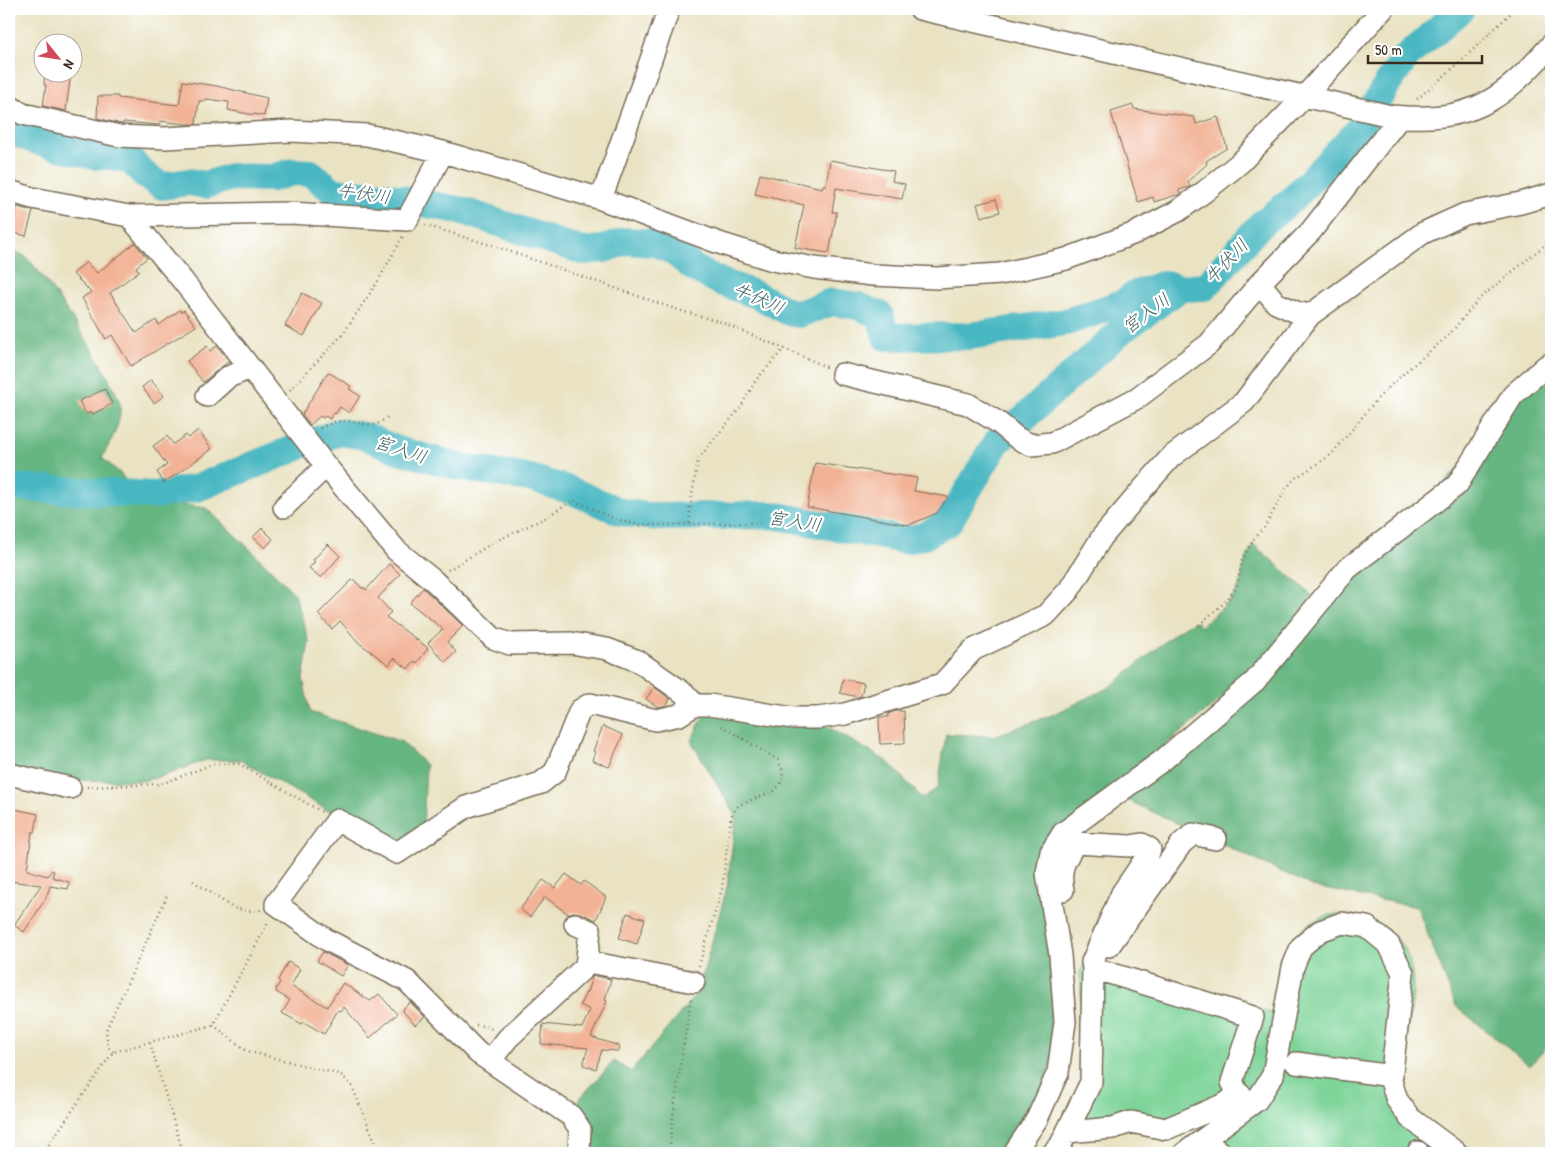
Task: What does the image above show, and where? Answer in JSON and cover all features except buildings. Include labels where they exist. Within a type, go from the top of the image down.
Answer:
[{"type":"street","points":[[601,199],[669,9]]},
{"type":"street","points":[[920,9],[1395,117],[1442,118],[1459,115],[1476,108],[1508,89],[1529,71],[1551,45]]},
{"type":"street","points":[[9,106],[22,114],[119,136],[165,138],[292,131],[367,135],[443,152],[601,199],[719,243],[773,260],[814,268],[873,275],[937,278],[1000,274],[1066,259],[1134,234],[1178,211],[1241,162],[1310,98],[1383,9]]},
{"type":"street","points":[[842,374],[968,404],[1000,423],[1017,438],[1031,444],[1052,443],[1137,398],[1209,344],[1260,283],[1311,231],[1395,117]]},
{"type":"street","points":[[9,191],[32,198],[129,216],[290,213],[407,220],[443,152]]},
{"type":"street","points":[[579,1153],[580,1129],[571,1116],[478,1053],[407,981],[327,940],[275,907],[337,820],[398,853],[466,807],[541,783],[555,772],[580,710],[590,704],[656,720],[679,715],[695,705],[709,705],[793,718],[818,718],[845,714],[942,684],[973,650],[1046,615],[1069,590],[1102,537],[1147,484],[1171,457],[1244,402],[1310,315],[1423,233],[1465,214],[1521,203],[1551,194]]},
{"type":"street","points":[[129,216],[183,281],[326,466],[396,550],[434,580],[493,638],[510,644],[571,643],[607,649],[638,660],[685,694],[695,705]]},
{"type":"street","points":[[1260,283],[1276,303],[1296,312],[1310,315]]},
{"type":"street","points":[[1014,1153],[1037,1119],[1058,1072],[1065,1022],[1060,955],[1047,872],[1051,852],[1063,834],[1163,760],[1255,681],[1347,569],[1457,485],[1513,395],[1546,366],[1551,364]]},
{"type":"street","points":[[207,396],[228,377],[251,368]]},
{"type":"street","points":[[284,507],[326,466]]},
{"type":"street","points":[[9,774],[70,788]]},
{"type":"street","points":[[1093,968],[1182,843],[1193,834],[1216,839]]},
{"type":"street","points":[[1053,1153],[1060,1146],[1091,1082],[1092,962],[1122,893],[1148,855],[1150,849],[1142,844],[1130,846],[1075,843],[1062,865],[1060,876],[1073,951]]},
{"type":"street","points":[[1067,1132],[1113,1128],[1131,1122],[1166,1128],[1227,1103],[1245,1099],[1257,1100],[1273,1075],[1293,966],[1301,947],[1320,931],[1342,923],[1367,927],[1389,945],[1403,973],[1391,1081],[1397,1100],[1410,1118],[1457,1153]]},
{"type":"street","points":[[575,924],[590,931],[586,966]]},
{"type":"street","points":[[490,1061],[508,1038],[586,966],[594,963],[694,982]]},
{"type":"street","points":[[1093,968],[1253,1016],[1232,1082],[1245,1099]]},
{"type":"street","points":[[1296,1063],[1392,1076]]},
{"type":"street","points":[[1185,1153],[1202,1140],[1245,1099]]},
{"type":"street","points":[[1202,1140],[1221,1153]]},
{"type":"path","points":[[1395,117],[1459,63],[1514,9]]},
{"type":"path","points":[[277,402],[343,334],[378,281],[402,238],[407,220],[494,246],[678,310],[721,322],[842,374]]},
{"type":"path","points":[[1199,625],[1228,600],[1237,586],[1242,561],[1255,537],[1264,528],[1286,489],[1294,479],[1331,455],[1378,398],[1405,372],[1448,336],[1479,299],[1551,240]]},
{"type":"path","points":[[689,523],[698,459],[740,408],[756,380],[783,349]]},
{"type":"path","points":[[304,437],[318,428],[334,422],[354,421],[376,425],[388,417]]},
{"type":"path","points":[[434,580],[496,542],[545,518],[573,500],[615,519],[637,525],[760,523]]},
{"type":"path","points":[[666,1153],[670,1143],[694,982],[722,889],[731,816],[739,805],[774,791],[782,782],[783,771],[778,760],[718,724]]},
{"type":"path","points":[[70,788],[162,784],[213,764],[240,764],[337,820]]},
{"type":"path","points":[[194,881],[233,908],[248,911],[275,907]]},
{"type":"path","points":[[113,1052],[108,1047],[106,1030],[167,896]]},
{"type":"path","points":[[43,1153],[113,1052],[213,1025],[275,907]]},
{"type":"path","points":[[213,1025],[247,1051],[341,1075],[351,1084],[380,1153]]},
{"type":"path","points":[[150,1043],[183,1153]]},
{"type":"path","points":[[9,1147],[10,1153]]},
{"type":"green space","points":[[9,251],[23,255],[45,280],[78,327],[107,375],[116,394],[120,405],[119,419],[115,433],[102,458],[120,473],[140,499],[206,508],[295,594],[309,642],[303,679],[310,712],[402,742],[426,765],[423,832],[394,848],[240,760],[206,760],[166,775],[142,781],[69,780],[9,769]]},
{"type":"green space","points":[[1551,373],[1551,1042],[1530,1066],[1456,1006],[1417,907],[1314,887],[1123,798],[1351,577],[1384,549],[1526,394]]},
{"type":"green space","points":[[1253,544],[1313,596],[1255,672],[1050,838],[1056,1012],[1053,1058],[1038,1099],[1015,1139],[1002,1153],[584,1153],[571,1108],[614,1061],[631,1072],[698,992],[727,887],[736,816],[691,741],[707,709],[818,721],[888,762],[923,799],[938,787],[946,734],[994,736],[1052,715],[1110,687],[1180,629],[1196,621],[1200,627],[1230,601],[1239,587],[1245,562]]},
{"type":"green space","points":[[1328,915],[1366,918],[1377,923],[1393,935],[1403,947],[1409,961],[1413,992],[1402,1079],[1406,1098],[1415,1111],[1423,1118],[1457,1140],[1472,1153],[1168,1153],[1231,1106],[1161,1132],[1130,1124],[1057,1138],[1083,1082],[1080,971],[1084,965],[1272,1013],[1281,970],[1291,943],[1311,923]]},
{"type":"waterway","name":"牛伏川","points":[[9,130],[42,143],[95,156],[112,156],[130,160],[146,176],[162,186],[189,182],[206,185],[231,177],[272,178],[293,172],[311,173],[334,192],[381,195],[463,211],[583,251],[604,249],[626,241],[655,243],[671,250],[694,268],[721,282],[757,295],[789,312],[799,314],[832,302],[858,306],[880,315],[886,337],[970,336],[1066,322],[1123,303],[1136,294],[1165,284],[1180,288],[1205,287],[1261,224],[1291,201],[1358,130],[1407,56],[1461,9]]},
{"type":"waterway","name":"宮入川","points":[[318,440],[339,432],[364,436],[398,450],[464,468],[530,478],[570,490],[621,512],[655,517],[772,515],[904,540],[924,536],[948,523],[997,442],[1121,331],[1179,289]]},
{"type":"waterway","name":"宮入川","points":[[9,487],[154,495],[197,488],[298,447]]}]
